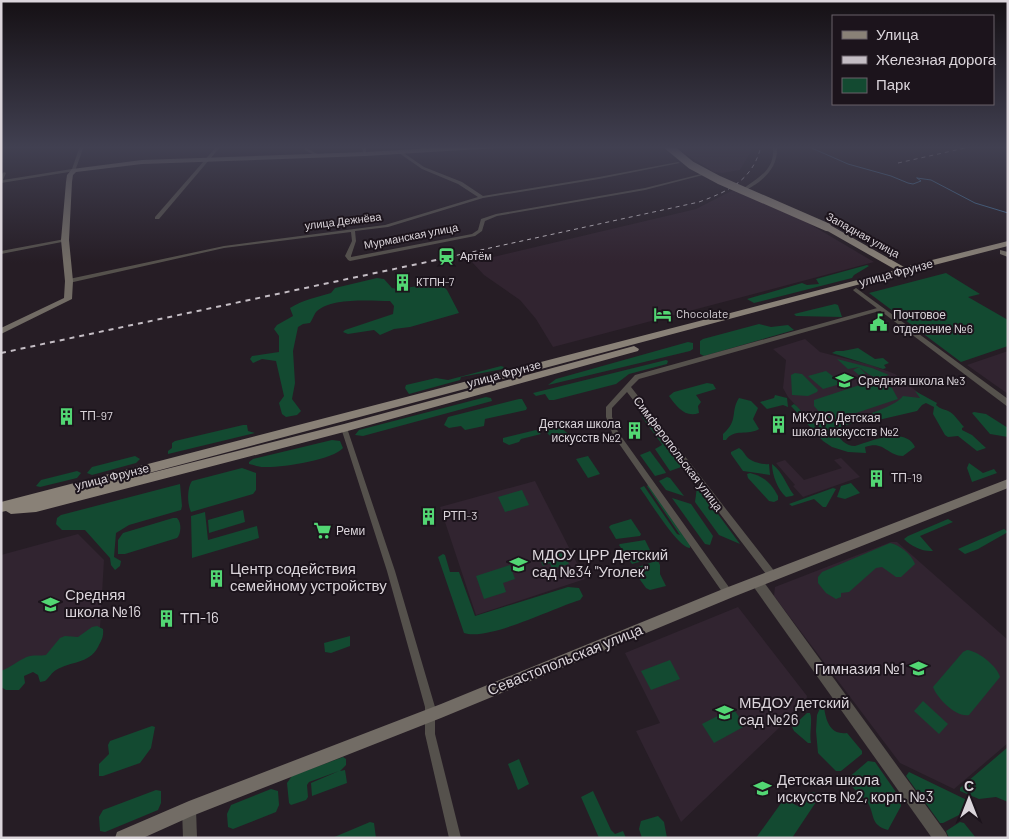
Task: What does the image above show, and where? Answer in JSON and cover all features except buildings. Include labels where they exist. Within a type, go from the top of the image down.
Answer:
[{"type":"main road","points":[[1,331],[68,299],[69,281],[65,240],[69,185]]},
{"type":"main road","name":"Западная улица","points":[[734,185],[827,227],[913,276]]},
{"type":"main road","name":"улица Фрунзе","points":[[1,508],[36,508],[344,428],[1008,244]]},
{"type":"main road","points":[[993,247],[1006,252]]},
{"type":"main road","name":"улица Фрунзе","points":[[1,508],[520,370],[1006,252]]},
{"type":"main road","name":"Севастопольская улица","points":[[123,838],[189,809],[430,715],[772,575],[1008,483]]},
{"type":"street","points":[[157,218],[186,185]]},
{"type":"street","points":[[463,185],[482,197]]},
{"type":"street","name":"улица Дежнёва","points":[[69,281],[224,247],[327,232],[353,231],[398,223],[482,197],[555,185]]},
{"type":"street","name":"Мурманская улица","points":[[353,231],[354,241],[348,256],[350,259],[466,237],[478,232],[481,223],[486,218],[506,213],[612,195],[656,185]]},
{"type":"street","points":[[746,189],[751,185]]},
{"type":"street","points":[[1,253],[65,240]]},
{"type":"street","points":[[853,288],[1008,404]]},
{"type":"street","points":[[628,388],[637,377],[881,310]]},
{"type":"street","name":"Симферопольская улица","points":[[728,593],[649,482],[612,426],[609,407],[628,388],[772,575]]},
{"type":"street","points":[[344,428],[391,570],[425,690],[430,715],[430,734],[454,838]]},
{"type":"street","points":[[757,582],[941,838]]},
{"type":"street","points":[[189,809],[190,838]]},
{"type":"shaded area","points":[[733,190],[803,220],[874,262],[553,347],[536,319],[520,300],[484,275],[472,262],[696,209]]},
{"type":"shaded area","name":"Средняя школа №3","points":[[805,339],[820,352],[871,365],[895,374],[925,398],[821,432],[788,397],[783,388],[786,360],[773,349]]},
{"type":"shaded area","points":[[1008,351],[1008,394],[967,365]]},
{"type":"shaded area","points":[[841,458],[860,477],[803,497],[776,463],[785,460],[804,480],[842,468],[834,460]]},
{"type":"shaded area","name":"МДОУ ЦРР Детский сад №34 \"Уголек\"","points":[[535,481],[585,579],[476,615],[440,507]]},
{"type":"shaded area","name":"Средняя школа №16","points":[[78,534],[104,560],[99,645],[1,675],[1,555]]},
{"type":"shaded area","name":"Гимназия №1","points":[[891,542],[897,542],[1008,640],[1008,743],[954,789],[900,763],[774,596],[775,587]]},
{"type":"shaded area","name":"МБДОУ детский сад №26","points":[[738,607],[807,696],[806,702],[681,822],[636,731],[660,723],[625,653]]},
{"type":"green space","points":[[869,266],[852,278],[754,303],[747,299],[802,283],[807,285],[819,284],[816,279]]},
{"type":"green space","points":[[946,273],[980,294],[968,297],[1008,320],[1008,346],[961,362],[869,293]]},
{"type":"green space","points":[[377,278],[384,279],[392,288],[397,289],[419,286],[431,288],[444,287],[459,313],[410,327],[394,329],[380,335],[374,330],[348,334],[343,332],[393,314],[394,306],[390,301],[362,301],[341,302],[323,307],[316,312],[310,323],[298,327],[293,351],[295,383],[292,399],[301,411],[297,415],[286,417],[282,414],[279,403],[284,396],[276,361],[262,359],[253,363],[250,359],[252,356],[279,352],[279,336],[274,329],[277,325],[293,316],[290,308],[331,293],[335,288]]},
{"type":"green space","points":[[835,304],[838,305],[842,317],[796,316],[794,314]]},
{"type":"green space","points":[[759,324],[771,327],[788,325],[794,330],[704,356],[700,354],[700,341],[703,339]]},
{"type":"green space","points":[[688,342],[693,343],[693,349],[690,351],[548,385],[556,379]]},
{"type":"green space","points":[[858,348],[875,359],[883,358],[889,363],[884,365],[886,368],[883,369],[832,353]]},
{"type":"green space","points":[[837,359],[872,368],[889,375],[876,377],[859,367],[848,369]]},
{"type":"green space","points":[[668,361],[667,364],[629,374],[616,384],[554,400],[549,400],[545,394],[536,396],[533,393]]},
{"type":"green space","points":[[501,366],[504,367],[503,369],[461,377],[460,380],[409,394],[405,388],[406,385],[436,378],[448,380]]},
{"type":"green space","points":[[859,367],[866,374],[860,376],[853,370]]},
{"type":"green space","points":[[826,371],[838,380],[839,383],[837,385],[823,389],[808,376]]},
{"type":"green space","points":[[795,373],[802,374],[818,390],[817,392],[808,396],[792,395],[791,375]]},
{"type":"green space","points":[[875,380],[892,388],[898,399],[835,420],[822,415],[814,406],[814,400]]},
{"type":"green space","points":[[707,383],[713,384],[716,389],[696,395],[701,402],[698,406],[699,413],[685,413],[678,408],[669,396],[674,392]]},
{"type":"green space","points":[[915,391],[952,414],[964,427],[962,430],[972,435],[986,448],[977,451],[958,436],[948,437],[945,435],[933,414],[934,407],[926,403],[917,411],[874,421],[859,421],[837,428],[835,431],[843,442],[851,446],[887,437],[904,437],[915,447],[903,456],[877,445],[865,447],[866,453],[848,452],[832,447],[823,441],[791,406],[794,404],[810,421],[818,425],[818,416],[832,421],[844,420],[883,409],[892,405],[903,396],[920,398]]},
{"type":"green space","points":[[775,395],[787,398],[788,407],[783,405],[767,409],[760,402],[774,398]]},
{"type":"green space","points":[[486,397],[491,398],[492,401],[363,436],[355,435],[359,430]]},
{"type":"green space","points":[[739,398],[751,401],[758,408],[753,419],[759,429],[733,434],[726,440],[723,440],[723,434],[733,420],[736,403]]},
{"type":"green space","points":[[522,399],[527,408],[526,410],[485,419],[484,426],[465,430],[461,426],[449,428],[444,425],[448,417]]},
{"type":"green space","points":[[644,413],[684,466],[670,471],[655,449],[662,445],[642,417],[641,414]]},
{"type":"green space","points":[[972,413],[986,414],[1008,428],[1008,437],[990,434]]},
{"type":"green space","points":[[247,425],[248,431],[255,433],[168,454],[168,451],[172,448],[172,443],[175,441]]},
{"type":"green space","points":[[556,425],[574,439],[563,443],[549,435],[545,430],[546,428]]},
{"type":"green space","points":[[536,430],[541,434],[521,439],[519,442],[509,445],[503,442],[503,438]]},
{"type":"green space","points":[[332,440],[340,441],[343,448],[318,460],[272,467],[260,467],[249,464],[253,459]]},
{"type":"green space","points":[[739,448],[752,461],[769,464],[770,475],[743,471],[731,454],[731,452]]},
{"type":"green space","points":[[650,451],[666,473],[655,476],[640,455]]},
{"type":"green space","points":[[135,456],[140,459],[136,463],[92,475],[87,473],[92,467]]},
{"type":"green space","points":[[588,456],[600,474],[588,478],[576,459]]},
{"type":"green space","points":[[969,463],[983,473],[994,469],[997,473],[972,482],[967,468]]},
{"type":"green space","points":[[772,464],[779,471],[794,495],[786,497],[780,490],[774,477]]},
{"type":"green space","points":[[242,468],[256,473],[256,490],[253,494],[191,512],[188,496],[192,481]]},
{"type":"green space","points":[[77,471],[81,473],[77,478],[40,487],[36,486],[41,480]]},
{"type":"green space","points":[[747,474],[760,476],[767,481],[778,496],[778,500],[774,502],[769,501],[748,478]]},
{"type":"green space","points":[[667,477],[670,478],[684,496],[666,490],[659,481]]},
{"type":"green space","points":[[851,483],[860,493],[845,499],[837,497],[841,486]]},
{"type":"green space","points":[[180,484],[181,510],[129,525],[116,533],[114,557],[121,561],[120,566],[115,570],[111,565],[110,558],[85,530],[62,530],[56,524],[57,518],[61,515]]},
{"type":"green space","points":[[649,484],[690,545],[690,548],[685,546],[671,532],[640,488],[644,486],[677,534],[680,535],[647,486]]},
{"type":"green space","points":[[697,487],[740,544],[719,535],[695,502]]},
{"type":"green space","points":[[833,488],[836,489],[826,507],[823,507],[814,499],[792,506],[789,504]]},
{"type":"green space","points":[[522,490],[529,505],[505,512],[498,497]]},
{"type":"green space","points":[[672,498],[691,504],[713,536],[710,545],[705,544]]},
{"type":"green space","points":[[243,510],[245,522],[209,533],[208,520]]},
{"type":"green space","points":[[205,512],[208,540],[257,526],[259,538],[192,558],[191,516]]},
{"type":"green space","points":[[173,518],[179,520],[180,525],[177,538],[125,554],[118,554],[118,540],[123,533]]},
{"type":"green space","points":[[631,519],[641,534],[640,536],[616,539],[609,527]]},
{"type":"green space","points":[[948,519],[953,522],[920,536],[933,551],[917,548],[904,539],[908,536]]},
{"type":"green space","points":[[1004,529],[1008,532],[978,549],[965,554],[958,549]]},
{"type":"green space","points":[[645,540],[654,558],[632,564],[619,545]]},
{"type":"green space","points":[[890,543],[905,550],[915,564],[901,577],[896,577],[882,567],[876,568],[849,592],[841,593],[841,597],[836,599],[826,593],[818,583],[818,577],[822,572]]},
{"type":"green space","points":[[562,550],[569,564],[552,569],[550,563],[543,566],[539,557]]},
{"type":"green space","points":[[443,554],[445,555],[450,572],[459,572],[475,616],[568,587],[579,588],[583,596],[580,600],[505,628],[475,634],[464,633],[438,557]]},
{"type":"green space","points":[[656,561],[660,565],[660,574],[666,586],[650,590],[646,588],[633,570]]},
{"type":"green space","points":[[510,565],[515,579],[503,583],[506,592],[484,599],[476,576]]},
{"type":"green space","points":[[97,626],[103,629],[103,637],[98,647],[90,656],[56,670],[45,681],[40,682],[38,675],[33,672],[24,676],[25,683],[19,690],[6,690],[1,687],[1,671],[27,657],[46,655],[60,638],[65,636],[78,637],[92,627]]},
{"type":"green space","points":[[350,636],[350,646],[331,653],[325,652],[324,643]]},
{"type":"green space","points":[[967,650],[976,653],[986,660],[995,668],[1000,677],[969,715],[964,715],[948,706],[938,696],[933,687],[963,652]]},
{"type":"green space","points":[[670,660],[680,679],[651,690],[641,671]]},
{"type":"green space","points":[[923,701],[948,724],[939,734],[914,711]]},
{"type":"green space","points":[[821,706],[824,707],[830,726],[837,732],[847,733],[862,751],[862,754],[841,771],[836,771],[818,753],[817,715]]},
{"type":"green space","points":[[733,708],[745,726],[714,743],[702,724]]},
{"type":"green space","points":[[807,713],[810,713],[811,716],[811,743],[808,743],[792,727]]},
{"type":"green space","points":[[152,726],[155,727],[151,748],[140,763],[99,776],[99,764],[109,754],[108,745],[110,741]]},
{"type":"green space","points":[[1008,747],[1008,802],[996,797],[979,799],[960,791],[960,788]]},
{"type":"green space","points":[[343,757],[346,759],[346,765],[340,771],[345,770],[347,783],[312,796],[311,783],[339,771],[309,782],[306,800],[291,805],[289,803],[287,783],[292,776]]},
{"type":"green space","points":[[519,759],[529,784],[518,790],[508,764]]},
{"type":"green space","points":[[868,761],[875,762],[900,798],[901,806],[888,830],[878,825],[868,803],[851,786],[847,779]]},
{"type":"green space","points":[[909,772],[973,803],[975,807],[940,823],[906,776]]},
{"type":"green space","points":[[271,789],[278,791],[279,805],[276,812],[233,829],[228,827],[227,814],[231,805]]},
{"type":"green space","points":[[156,790],[161,791],[161,803],[158,810],[105,832],[100,831],[99,817],[103,810]]},
{"type":"green space","points":[[593,791],[611,830],[615,834],[623,831],[626,838],[599,838],[581,797]]},
{"type":"green space","points":[[809,792],[814,792],[818,799],[792,838],[756,838],[784,799],[799,806]]},
{"type":"green space","points":[[658,816],[664,822],[667,838],[642,838],[639,829],[641,821]]},
{"type":"green space","points":[[370,822],[374,823],[376,838],[332,838]]},
{"type":"green space","points":[[960,822],[964,823],[976,838],[949,838],[946,831]]},
{"type":"waterway","points":[[941,185],[975,203],[1008,213]]},
{"type":"railway","points":[[449,257],[699,202],[735,185]]},
{"type":"railway","points":[[1,353],[455,256]]},
{"type":"place","name":"Артём","points":[[446,256]]},
{"type":"place","name":"КТПН-7","points":[[402,282]]},
{"type":"place","name":"Chocolate","points":[[662,314]]},
{"type":"place","name":"Почтовое отделение №6","points":[[879,322]]},
{"type":"place","name":"Средняя школа №3","points":[[844,381]]},
{"type":"place","name":"ТП-97","points":[[66,416]]},
{"type":"place","name":"МКУДО Детская школа искусств №2","points":[[778,425]]},
{"type":"place","name":"Детская школа искусств №2","points":[[635,431]]},
{"type":"place","name":"ТП-19","points":[[877,478]]},
{"type":"place","name":"РТП-3","points":[[429,516]]},
{"type":"place","name":"Реми","points":[[322,531]]},
{"type":"place","name":"МДОУ ЦРР Детский сад №34 \"Уголек\"","points":[[518,564]]},
{"type":"place","name":"Центр содействия семейному устройству","points":[[216,578]]},
{"type":"place","name":"Средняя школа №16","points":[[51,604]]},
{"type":"place","name":"ТП-16","points":[[166,618]]},
{"type":"place","name":"Гимназия №1","points":[[919,669]]},
{"type":"place","name":"МБДОУ детский сад №26","points":[[725,712]]},
{"type":"place","name":"Детская школа искусств №2, корп. №3","points":[[763,789]]}]
